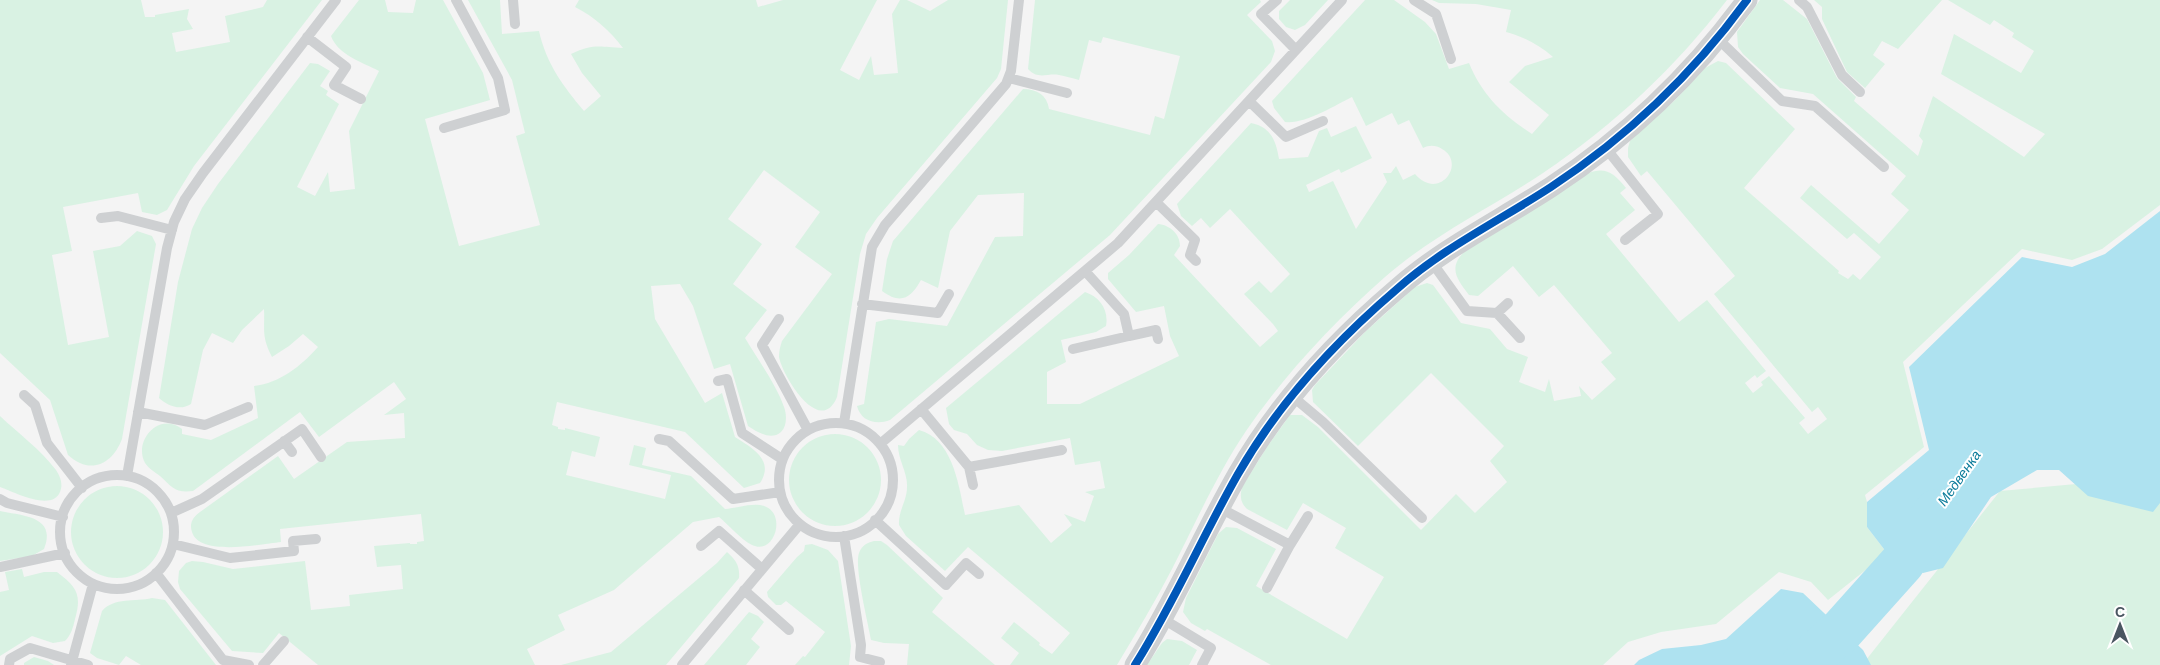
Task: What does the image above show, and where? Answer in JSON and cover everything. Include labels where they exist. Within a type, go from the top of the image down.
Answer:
[{"type":"street","points":[[1135,665],[1162,619],[1220,508],[1258,441],[1292,396],[1358,325],[1396,289],[1431,261],[1553,185],[1605,147],[1668,93],[1718,39],[1747,0]]},
{"type":"lane","points":[[127,476],[160,279],[172,230],[185,199],[336,0]]},
{"type":"lane","points":[[444,128],[505,110],[498,78],[456,0]]},
{"type":"lane","points":[[513,0],[515,24]]},
{"type":"lane","points":[[844,423],[872,247],[880,232],[1002,89],[1009,78],[1019,0]]},
{"type":"lane","points":[[1278,0],[1261,14],[1296,50]]},
{"type":"lane","points":[[880,444],[1118,243],[1342,0]]},
{"type":"lane","points":[[1414,0],[1436,14],[1451,58]]},
{"type":"lane","points":[[1799,0],[1807,7],[1842,75],[1860,92]]},
{"type":"lane","points":[[307,37],[349,69],[334,85],[361,99]]},
{"type":"lane","points":[[1718,39],[1782,101],[1815,106],[1884,167]]},
{"type":"lane","points":[[1009,78],[1067,93]]},
{"type":"lane","points":[[1248,101],[1286,137],[1323,120]]},
{"type":"lane","points":[[1605,147],[1658,214],[1625,240]]},
{"type":"lane","points":[[1156,202],[1195,240],[1190,255],[1196,261]]},
{"type":"lane","points":[[101,218],[118,216],[172,230]]},
{"type":"lane","points":[[1431,261],[1467,311],[1497,313],[1520,338]]},
{"type":"lane","points":[[1085,271],[1124,314],[1129,336]]},
{"type":"lane","points":[[862,304],[938,313],[950,294]]},
{"type":"lane","points":[[1497,313],[1508,303]]},
{"type":"lane","points":[[779,319],[762,345],[808,430]]},
{"type":"lane","points":[[1073,349],[1156,330],[1158,339]]},
{"type":"lane","points":[[718,381],[727,379],[742,433],[782,459]]},
{"type":"lane","points":[[24,396],[35,405],[47,443],[82,488]]},
{"type":"lane","points":[[1292,396],[1323,422],[1422,518]]},
{"type":"lane","points":[[138,412],[205,425],[248,407]]},
{"type":"lane","points":[[921,409],[969,467],[972,485]]},
{"type":"lane","points":[[827,423],[844,423],[869,434],[880,444],[888,457],[892,471],[892,486],[889,500],[875,520],[859,532],[844,536],[830,536],[815,533],[800,524],[791,515],[783,503],[779,474],[782,459],[800,435],[827,423]]},
{"type":"lane","points":[[171,513],[202,499],[302,429],[321,457]]},
{"type":"lane","points":[[659,439],[669,441],[733,500],[780,492]]},
{"type":"lane","points":[[284,441],[292,452]]},
{"type":"lane","points":[[969,467],[1062,450]]},
{"type":"lane","points":[[108,476],[127,476],[151,486],[162,496],[171,513],[174,524],[173,544],[164,566],[156,574],[140,584],[126,588],[111,589],[93,584],[73,568],[61,541],[63,517],[71,499],[94,480],[108,476]]},
{"type":"lane","points":[[0,499],[7,503],[63,517]]},
{"type":"lane","points":[[1220,508],[1290,545]]},
{"type":"lane","points":[[1267,588],[1308,516]]},
{"type":"lane","points":[[875,520],[946,585],[966,563],[979,574]]},
{"type":"lane","points":[[682,665],[800,524]]},
{"type":"lane","points":[[701,546],[719,531],[762,569]]},
{"type":"lane","points":[[844,536],[861,645],[860,657],[880,662]]},
{"type":"lane","points":[[173,544],[230,558],[294,551],[293,541],[316,539]]},
{"type":"lane","points":[[0,567],[65,553]]},
{"type":"lane","points":[[156,574],[223,660],[248,665]]},
{"type":"lane","points":[[72,663],[93,584]]},
{"type":"lane","points":[[744,590],[789,630]]},
{"type":"lane","points":[[1162,619],[1221,653]]},
{"type":"lane","points":[[262,665],[284,641]]},
{"type":"lane","points":[[9,665],[10,659],[30,648],[72,663],[88,665]]},
{"type":"lane","points":[[1202,665],[1211,648]]},
{"type":"green space","points":[[0,0],[141,0],[145,17],[155,17],[155,15],[189,9],[187,19],[193,29],[172,33],[176,52],[230,42],[225,16],[263,7],[267,0],[322,0],[194,166],[167,210],[157,215],[142,212],[138,193],[63,207],[72,251],[52,255],[68,345],[109,337],[93,251],[120,246],[137,231],[152,236],[156,244],[122,439],[118,448],[106,461],[92,466],[84,465],[68,455],[50,400],[0,353]]},
{"type":"green space","points":[[359,0],[385,0],[388,12],[413,13],[416,0],[443,0],[483,73],[490,100],[425,119],[459,246],[540,225],[516,136],[525,133],[512,80],[468,0],[500,0],[502,34],[539,31],[542,43],[556,74],[584,111],[601,96],[582,73],[571,54],[591,47],[623,48],[602,25],[575,7],[579,0],[756,0],[758,7],[783,0],[877,0],[840,70],[859,80],[871,56],[874,75],[898,73],[892,14],[900,0],[907,0],[930,11],[948,0],[1008,0],[1001,69],[997,78],[877,218],[866,234],[860,254],[837,397],[830,408],[821,411],[812,407],[803,399],[787,377],[779,357],[782,341],[832,274],[795,247],[820,212],[764,170],[728,219],[762,244],[733,284],[767,310],[745,338],[781,399],[786,413],[786,420],[781,432],[777,435],[769,436],[748,426],[730,364],[714,369],[693,306],[680,284],[651,286],[655,319],[705,403],[722,393],[735,437],[754,450],[763,461],[765,468],[760,483],[744,488],[685,432],[557,402],[552,425],[558,427],[558,429],[565,430],[565,428],[600,437],[595,457],[572,451],[566,475],[665,499],[671,475],[629,465],[634,445],[646,448],[642,465],[691,476],[725,509],[750,505],[764,506],[771,510],[776,524],[772,539],[767,545],[760,547],[752,545],[739,536],[719,517],[693,522],[614,590],[558,615],[565,630],[527,649],[535,665],[318,665],[279,633],[263,653],[232,651],[180,589],[178,582],[179,571],[186,563],[192,561],[233,569],[305,561],[311,610],[350,606],[349,595],[403,589],[401,565],[377,567],[374,546],[417,544],[417,542],[424,541],[421,514],[280,529],[281,542],[232,547],[218,547],[197,540],[191,526],[192,520],[198,514],[278,456],[294,479],[347,442],[405,438],[404,413],[384,415],[406,399],[394,382],[319,437],[300,412],[193,491],[182,491],[171,487],[150,469],[145,463],[142,454],[145,438],[157,426],[173,424],[182,429],[182,434],[211,440],[258,418],[254,386],[281,377],[304,361],[318,347],[303,334],[272,357],[265,338],[264,309],[242,330],[233,343],[212,333],[203,350],[191,404],[183,407],[174,407],[159,398],[178,282],[192,229],[202,208],[218,184],[310,63],[318,64],[330,71],[320,86],[328,91],[326,95],[339,104],[297,187],[315,196],[328,172],[330,192],[355,189],[349,131],[379,71],[345,53],[334,43],[331,36]]},
{"type":"green space","points":[[1035,0],[1260,0],[1261,2],[1247,15],[1272,41],[1275,51],[1271,62],[1110,235],[890,420],[870,421],[862,416],[857,406],[864,404],[876,322],[889,319],[947,326],[995,237],[1023,236],[1024,193],[978,195],[950,231],[938,288],[921,280],[905,298],[895,298],[882,291],[887,259],[893,241],[1023,89],[1033,90],[1044,97],[1049,109],[1150,135],[1155,116],[1164,119],[1180,56],[1103,37],[1101,43],[1089,40],[1079,80],[1059,75],[1035,74],[1028,69]]},
{"type":"green space","points":[[1290,0],[1328,0],[1305,25],[1295,30],[1286,27],[1279,19],[1279,11]]},
{"type":"green space","points":[[1365,0],[1394,0],[1425,22],[1436,34],[1449,69],[1469,63],[1487,95],[1503,112],[1532,134],[1549,115],[1509,82],[1525,66],[1553,57],[1531,42],[1506,32],[1511,10],[1476,4],[1439,3],[1432,0],[1727,0],[1665,72],[1619,115],[1543,173],[1442,235],[1403,262],[1329,330],[1277,389],[1235,447],[1166,581],[1117,665],[1010,665],[1019,653],[1001,638],[1014,622],[1052,654],[1070,633],[968,547],[945,571],[906,536],[899,525],[906,497],[907,482],[898,445],[904,446],[919,430],[930,435],[940,443],[947,453],[957,478],[965,515],[1019,505],[1051,543],[1072,525],[1064,514],[1085,522],[1094,496],[1085,492],[1105,488],[1100,461],[1075,465],[1070,438],[1002,451],[988,450],[977,445],[967,434],[954,430],[949,424],[946,408],[1085,292],[1095,297],[1102,305],[1107,320],[1106,326],[1096,332],[1061,340],[1066,362],[1047,372],[1047,404],[1080,404],[1179,356],[1170,336],[1164,306],[1136,312],[1108,279],[1108,273],[1129,255],[1158,224],[1174,231],[1180,246],[1174,255],[1260,347],[1278,331],[1244,294],[1259,281],[1271,293],[1290,274],[1230,209],[1210,228],[1201,218],[1192,226],[1181,216],[1177,204],[1251,123],[1268,131],[1276,146],[1279,159],[1308,157],[1319,131],[1327,128],[1331,137],[1356,126],[1372,158],[1341,173],[1339,169],[1306,185],[1309,192],[1333,181],[1356,229],[1387,182],[1383,173],[1391,173],[1396,166],[1403,180],[1415,174],[1424,182],[1433,184],[1441,182],[1447,177],[1452,163],[1449,155],[1437,147],[1423,148],[1409,120],[1398,125],[1392,113],[1366,126],[1352,97],[1310,118],[1292,122],[1285,122],[1274,108],[1272,101]]},
{"type":"green space","points":[[1760,0],[1783,0],[1807,19],[1837,78],[1856,97],[1854,101],[1918,156],[1923,141],[1919,136],[1933,96],[2024,157],[2045,134],[1941,74],[1954,34],[2021,73],[2034,51],[2012,37],[2014,33],[1994,20],[1990,25],[1948,0],[2160,0],[2160,205],[2102,249],[2072,260],[2022,249],[1903,362],[1924,447],[1865,495],[1867,502],[1867,527],[1887,553],[1828,600],[1811,582],[1779,572],[1716,624],[1661,632],[1628,642],[1603,665],[1271,665],[1207,629],[1205,631],[1191,623],[1183,612],[1186,598],[1218,534],[1226,527],[1237,528],[1276,549],[1256,586],[1347,639],[1384,577],[1335,548],[1346,528],[1303,503],[1287,530],[1247,509],[1243,504],[1241,496],[1242,487],[1290,415],[1302,415],[1318,427],[1421,530],[1456,494],[1475,513],[1507,482],[1490,461],[1504,446],[1431,373],[1358,446],[1313,402],[1312,390],[1315,385],[1365,332],[1415,287],[1427,283],[1433,285],[1461,323],[1490,329],[1507,349],[1528,357],[1519,382],[1545,392],[1549,379],[1554,401],[1581,396],[1579,386],[1592,400],[1616,379],[1601,362],[1612,353],[1554,285],[1539,297],[1513,266],[1478,296],[1469,295],[1458,279],[1455,269],[1463,253],[1594,171],[1605,171],[1614,175],[1626,188],[1620,193],[1635,210],[1606,234],[1679,322],[1707,300],[1766,371],[1757,378],[1755,375],[1745,383],[1753,393],[1763,385],[1761,382],[1769,376],[1805,418],[1799,423],[1808,434],[1827,419],[1818,407],[1812,412],[1714,294],[1735,276],[1647,171],[1641,176],[1628,157],[1630,141],[1675,100],[1705,68],[1718,61],[1726,63],[1795,129],[1744,188],[1839,271],[1838,273],[1848,279],[1853,274],[1860,280],[1881,257],[1854,233],[1847,239],[1800,198],[1811,185],[1879,244],[1909,210],[1891,194],[1906,176],[1813,94],[1780,88],[1743,54],[1738,47],[1737,32]]},
{"type":"green space","points":[[1814,0],[1942,0],[1898,49],[1882,41],[1873,55],[1885,64],[1865,88],[1847,72],[1822,19],[1822,7]]},
{"type":"green space","points":[[0,416],[56,470],[60,478],[61,487],[56,498],[41,501],[0,487]]},
{"type":"green space","points":[[835,434],[853,438],[867,448],[877,462],[881,480],[877,498],[867,512],[853,522],[835,526],[817,522],[803,512],[793,498],[789,480],[793,462],[803,448],[817,438]]},
{"type":"green space","points":[[2160,450],[2160,665],[1862,665],[2000,491],[2142,478]]},
{"type":"green space","points":[[117,486],[135,490],[149,500],[159,514],[163,532],[159,550],[149,564],[135,574],[117,578],[99,574],[85,564],[75,550],[71,532],[75,514],[85,500],[99,490]]},
{"type":"green space","points":[[0,511],[27,517],[42,524],[46,530],[47,538],[44,549],[32,556],[0,561]]},
{"type":"green space","points":[[874,541],[881,541],[887,545],[943,598],[932,612],[995,665],[907,665],[909,644],[884,643],[871,640],[858,570],[858,560],[862,548]]},
{"type":"green space","points":[[812,544],[828,550],[838,561],[851,646],[849,665],[795,665],[803,656],[805,657],[825,632],[786,601],[781,605],[776,605],[768,597],[767,592],[804,551],[805,545]]},
{"type":"green space","points":[[727,552],[737,564],[739,578],[666,665],[561,665],[611,652],[717,563]]},
{"type":"green space","points":[[22,569],[24,577],[44,572],[57,572],[69,582],[76,592],[78,598],[77,611],[70,634],[65,641],[53,643],[32,636],[0,656],[0,592],[9,590],[5,572]]},
{"type":"green space","points":[[152,598],[165,600],[216,665],[141,665],[126,656],[119,665],[97,658],[90,653],[102,611],[112,604],[119,602]]},
{"type":"green space","points":[[749,612],[758,616],[764,622],[751,639],[760,647],[746,665],[704,665]]},
{"type":"green space","points":[[1167,639],[1182,641],[1197,650],[1189,665],[1147,665],[1162,643]]},
{"type":"green space","points":[[34,657],[54,665],[24,665],[24,663]]},
{"type":"water","points":[[2160,211],[2160,503],[2153,512],[2088,496],[2059,470],[2037,470],[1991,497],[1943,568],[1923,573],[1887,553],[1867,527],[1867,502],[1929,450],[1909,367],[2022,257],[2072,267],[2105,254]]},
{"type":"water","points":[[1781,589],[1803,593],[1863,650],[1871,665],[1634,665],[1639,660],[1662,649],[1701,645],[1726,639]]},
{"type":"waterway","name":"Медвенка","points":[[1803,665],[1842,630],[1902,563],[1936,512]]},
{"type":"cycle path","points":[[1135,665],[1238,474],[1254,448],[1290,398],[1330,352],[1374,309],[1415,274],[1452,248],[1551,187],[1606,147],[1681,79],[1747,0]]}]
